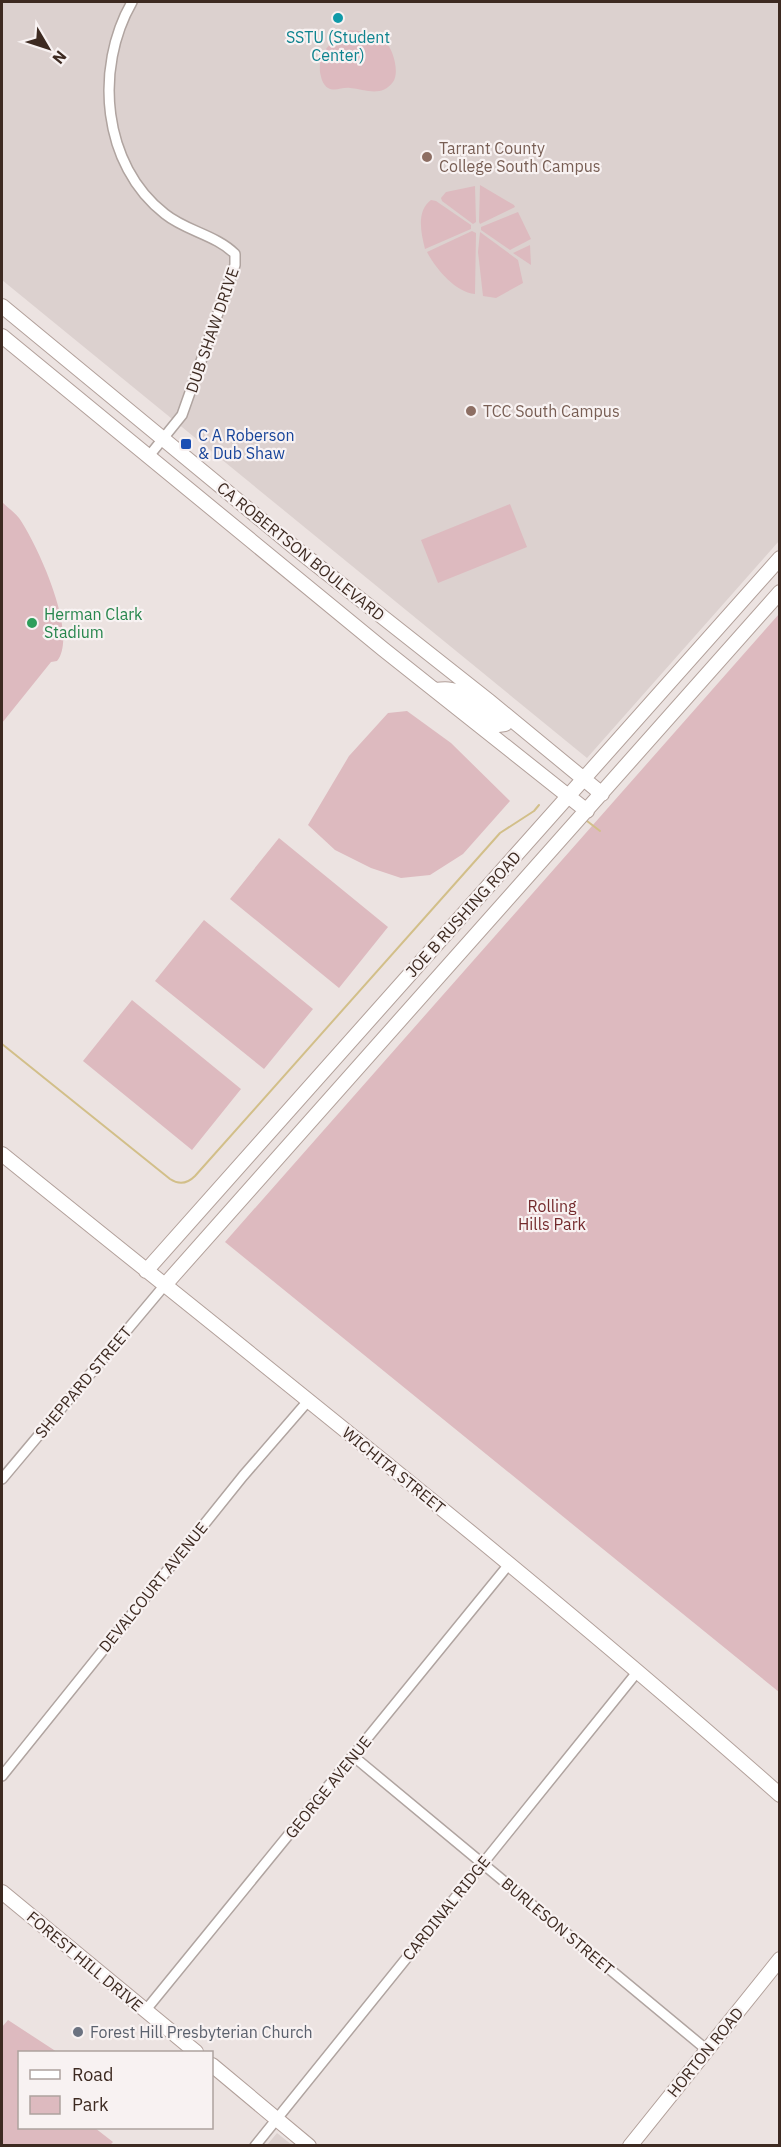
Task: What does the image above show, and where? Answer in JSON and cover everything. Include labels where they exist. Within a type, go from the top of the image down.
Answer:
[{"type":"street","name":"DUB SHAW DRIVE","points":[[132,2],[118,33],[110,78],[111,117],[122,158],[141,189],[162,213],[179,225],[226,245],[235,254],[236,265],[182,416],[149,456]]},
{"type":"street","name":"CA ROBERTSON BOULEVARD","points":[[2,306],[299,551],[602,794]]},
{"type":"street","name":"CA ROBERTSON BOULEVARD","points":[[2,336],[383,649],[587,811]]},
{"type":"street","points":[[286,567],[299,551]]},
{"type":"street","name":"JOE B RUSHING ROAD","points":[[146,1271],[568,795],[777,568]]},
{"type":"street","name":"JOE B RUSHING ROAD","points":[[164,1286],[780,592]]},
{"type":"street","points":[[383,649],[398,629]]},
{"type":"street","points":[[436,690],[445,688],[455,691],[498,725],[504,724],[509,718]]},
{"type":"street","name":"WICHITA STREET","points":[[2,1154],[510,1563],[780,1795]]},
{"type":"street","name":"SHEPPARD STREET","points":[[2,1479],[164,1286]]},
{"type":"street","name":"DEVALCOURT AVENUE","points":[[2,1776],[243,1476],[308,1401]]},
{"type":"street","name":"GEORGE AVENUE","points":[[145,2011],[510,1563]]},
{"type":"street","name":"CARDINAL RIDGE","points":[[255,2145],[638,1671]]},
{"type":"street","name":"BURLESON STREET","points":[[352,1756],[707,2050]]},
{"type":"street","name":"FOREST HILL DRIVE","points":[[2,1892],[195,2051]]},
{"type":"street","name":"HORTON ROAD","points":[[630,2145],[780,1959]]},
{"type":"street","points":[[213,2066],[309,2145]]},
{"type":"shaded area","name":"TCC South Campus","points":[[2,2],[779,2],[779,541],[587,758],[2,280]]},
{"type":"shaded area","points":[[277,2133],[292,2145],[267,2145]]},
{"type":"green space","points":[[349,30],[363,31],[381,37],[387,44],[396,72],[393,82],[388,87],[378,91],[350,88],[333,90],[325,85],[320,72],[321,58],[332,42]]},
{"type":"green space","points":[[480,185],[514,205],[515,207],[480,224]]},
{"type":"green space","points":[[475,186],[476,222],[473,224],[441,198],[446,192]]},
{"type":"green space","points":[[431,200],[436,201],[471,225],[471,229],[425,249],[421,216]]},
{"type":"green space","points":[[518,212],[531,239],[510,250],[481,230],[481,227]]},
{"type":"green space","points":[[472,231],[476,233],[475,294],[460,289],[447,279],[427,252]]},
{"type":"green space","points":[[480,232],[518,260],[523,283],[496,298],[483,296],[478,252]]},
{"type":"green space","points":[[530,245],[531,265],[513,253]]},
{"type":"green space","name":"Herman Clark Stadium","points":[[2,502],[19,518],[36,548],[53,589],[63,631],[62,648],[57,661],[51,662],[2,723]]},
{"type":"green space","points":[[510,504],[527,547],[438,583],[421,540]]},
{"type":"green space","name":"Rolling Hills Park","points":[[779,614],[779,1692],[225,1242]]},
{"type":"green space","points":[[407,711],[451,743],[510,801],[463,854],[430,875],[401,878],[371,868],[335,850],[308,825],[349,756],[388,713]]},
{"type":"green space","points":[[279,838],[388,927],[339,988],[230,899]]},
{"type":"green space","points":[[204,920],[313,1009],[264,1069],[155,981]]},
{"type":"green space","points":[[132,1000],[241,1089],[192,1150],[83,1061]]},
{"type":"green space","points":[[8,2020],[55,2051],[18,2051],[18,2129],[96,2129],[113,2142],[110,2145],[2,2145],[2,2027]]},
{"type":"waterway","points":[[2,1044],[170,1179],[180,1183],[189,1181],[500,833],[534,811],[539,805]]},
{"type":"waterway","points":[[587,821],[600,831]]},
{"type":"place","name":"SSTU (Student Center)","points":[[338,18]]},
{"type":"place","name":"Tarrant County College South Campus","points":[[427,157]]},
{"type":"place","name":"TCC South Campus","points":[[471,411]]},
{"type":"place","name":"C A Roberson & Dub Shaw","points":[[186,444]]},
{"type":"place","name":"Herman Clark Stadium","points":[[32,623]]},
{"type":"place","name":"Forest Hill Presbyterian Church","points":[[78,2032]]}]
